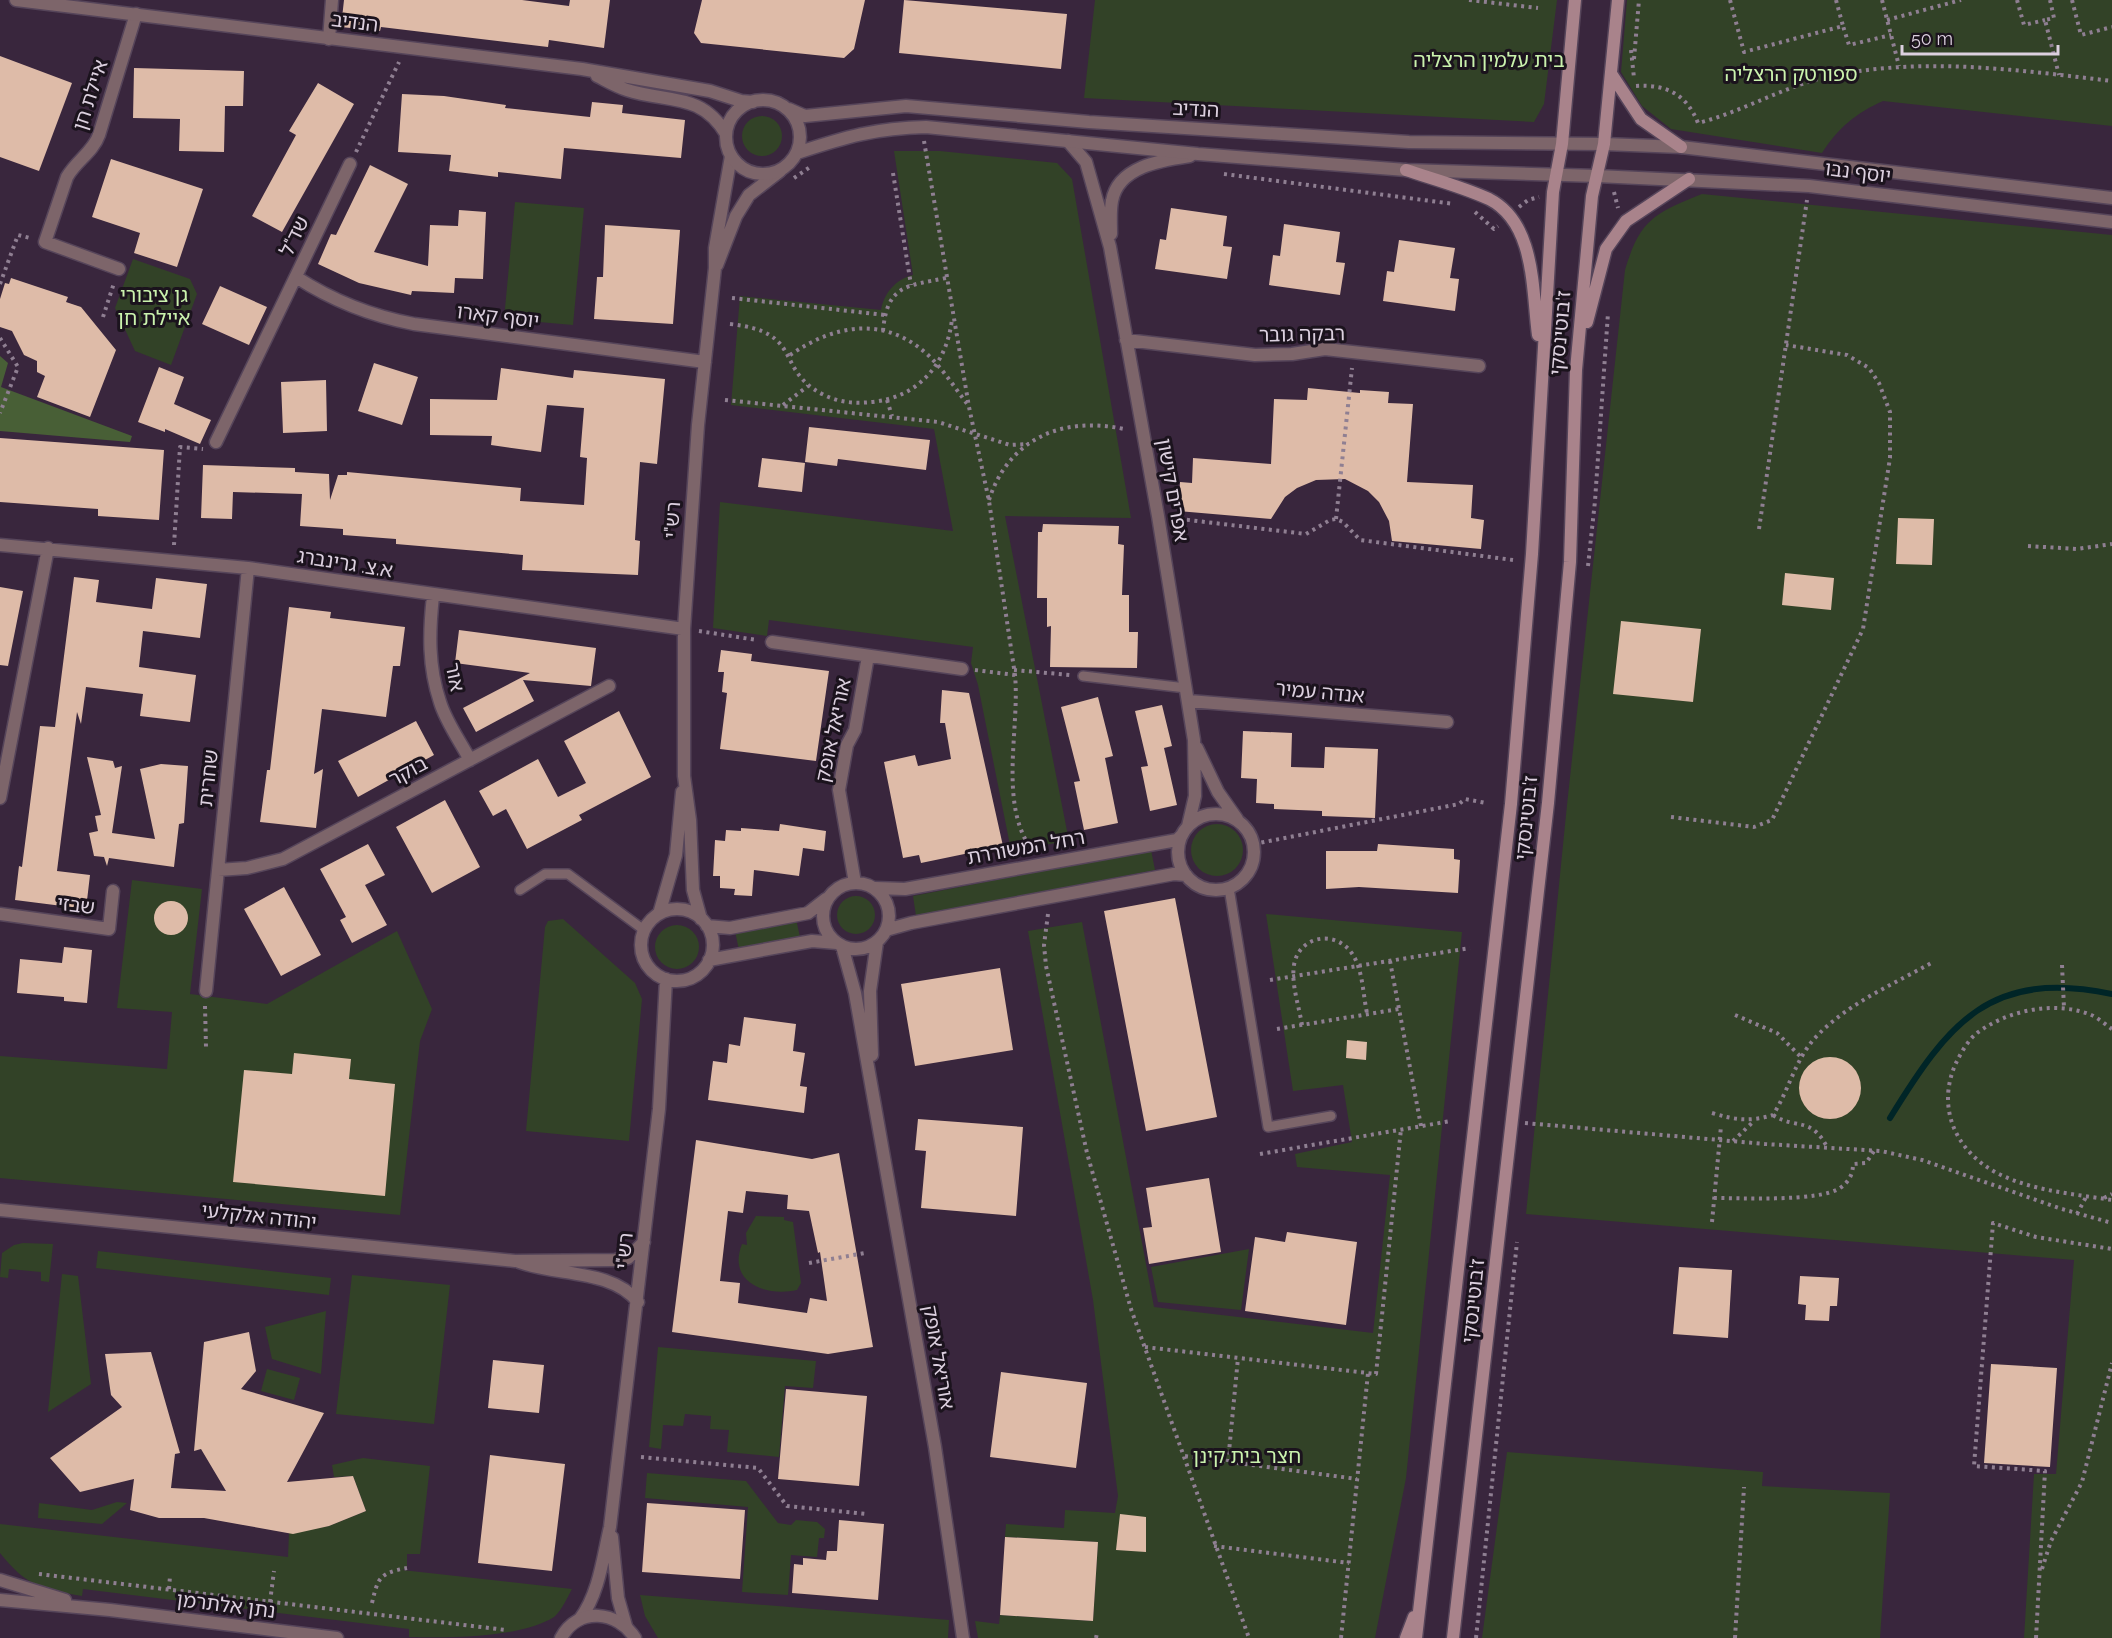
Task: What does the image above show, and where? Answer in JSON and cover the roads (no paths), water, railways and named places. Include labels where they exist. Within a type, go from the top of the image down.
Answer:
[{"type":"main road","name":"ז'בוטינסקי","points":[[1416,1638],[1511,804],[1532,555],[1553,192],[1562,144],[1575,0]]},
{"type":"main road","name":"ז'בוטינסקי","points":[[1453,1638],[1548,803],[1570,562],[1576,370],[1592,196],[1604,144],[1618,0]]},
{"type":"main road","points":[[1612,75],[1641,119],[1681,147]]},
{"type":"main road","points":[[1407,170],[1490,200],[1509,216],[1521,231],[1529,265],[1542,364]]},
{"type":"main road","points":[[1576,370],[1597,276],[1606,249],[1626,221],[1689,179]]},
{"type":"main road","points":[[1406,1638],[1421,1602]]},
{"type":"street","name":"הנדיב","points":[[16,0],[582,69],[710,91],[741,101],[753,102]]},
{"type":"street","points":[[329,39],[332,0]]},
{"type":"street","name":"איילת חן","points":[[119,268],[45,242],[67,177],[96,143],[136,14]]},
{"type":"street","name":"הנדיב","points":[[582,69],[627,90],[684,100],[699,106],[717,119],[726,134]]},
{"type":"street","points":[[769,100],[789,109],[799,125],[800,144],[790,164],[770,174],[748,171],[731,156],[726,134],[735,112],[753,102],[769,100]]},
{"type":"street","name":"הנדיב","points":[[789,109],[805,116],[906,106],[1089,122],[1409,142],[1604,144]]},
{"type":"street","points":[[797,153],[838,139],[888,128],[926,127],[1198,154],[1407,170],[1597,176]]},
{"type":"street","name":"אפרים קישון","points":[[1068,141],[1086,162],[1110,247],[1158,516],[1194,740],[1193,813],[1185,830]]},
{"type":"street","name":"יוסף נבו","points":[[1604,144],[1681,147],[2112,198]]},
{"type":"street","name":"אפרים קישון","points":[[1110,247],[1112,200],[1123,180],[1137,170],[1160,160],[1198,154]]},
{"type":"street","name":"רש\"י","points":[[659,914],[676,855],[684,776],[684,629],[698,425],[715,268],[714,248],[731,156]]},
{"type":"street","name":"שד\"ל","points":[[216,442],[350,164]]},
{"type":"street","name":"רש\"י","points":[[715,268],[736,216],[749,195],[780,171]]},
{"type":"street","name":"יוסף נבו","points":[[1597,176],[1809,186],[2112,222]]},
{"type":"street","name":"יוסף קארו","points":[[296,277],[323,294],[386,319],[705,362]]},
{"type":"street","name":"רבקה גובר","points":[[1125,340],[1255,355],[1292,354],[1325,349],[1479,366]]},
{"type":"street","name":"א.צ. גרינברג","points":[[0,545],[248,568],[433,596],[684,629]]},
{"type":"street","points":[[0,798],[48,548]]},
{"type":"street","name":"שחרית","points":[[206,991],[248,568]]},
{"type":"street","name":"אור","points":[[433,596],[429,636],[432,672],[440,704],[470,760]]},
{"type":"street","name":"אוריאל אופק","points":[[772,642],[962,669]]},
{"type":"street","name":"אוריאל אופק","points":[[855,883],[839,790],[847,745],[855,730],[867,656]]},
{"type":"street","name":"בוקר","points":[[218,870],[247,868],[283,859],[609,686]]},
{"type":"street","name":"אנדה עמיר","points":[[1189,701],[1447,722]]},
{"type":"street","name":"אפרים קישון","points":[[1194,740],[1214,784],[1238,820]]},
{"type":"street","name":"רש\"י","points":[[684,776],[690,820],[693,890],[704,923]]},
{"type":"street","points":[[886,930],[1174,874],[1186,875],[1205,888],[1229,888],[1248,873],[1254,857],[1254,844],[1246,828],[1238,820],[1227,815],[1209,814],[1185,830],[1178,853],[1186,875]]},
{"type":"street","name":"רחל המשוררת","points":[[875,888],[905,889],[1177,840],[1185,830]]},
{"type":"street","points":[[704,923],[712,944],[709,960],[699,973],[689,978],[666,979],[652,971],[645,962],[641,946],[644,930],[659,914],[681,909],[704,923],[730,928],[808,913],[840,887],[855,883],[875,888],[887,904],[890,915],[886,930],[877,942],[857,949],[812,941],[709,960]]},
{"type":"street","name":"שבזי","points":[[0,914],[109,929],[113,891]]},
{"type":"street","points":[[829,896],[824,907],[824,922],[827,932],[839,944]]},
{"type":"street","name":"אוריאל אופק","points":[[873,1101],[870,991],[877,942]]},
{"type":"street","name":"אוריאל אופק","points":[[839,944],[855,993],[935,1447],[963,1638]]},
{"type":"street","name":"רש\"י","points":[[580,1619],[586,1611],[600,1570],[610,1527],[659,1108],[666,979]]},
{"type":"street","name":"יהודה אלקלעי","points":[[0,1210],[515,1260],[615,1260],[628,1258],[644,1242]]},
{"type":"street","name":"יהודה אלקלעי","points":[[515,1260],[533,1268],[610,1282],[623,1287],[638,1302]]},
{"type":"street","name":"רש\"י","points":[[610,1527],[618,1598],[626,1626]]},
{"type":"street","name":"נתן אלתרמן","points":[[0,1580],[35,1593],[111,1610]]},
{"type":"street","name":"נתן אלתרמן","points":[[0,1600],[111,1610],[337,1638]]},
{"type":"street","points":[[560,1636],[580,1619],[602,1615],[612,1617],[626,1626],[635,1638]]},
{"type":"street","name":"אוריאל אופק","points":[[955,1638],[959,1621]]},
{"type":"lane","points":[[1083,676],[1186,688]]},
{"type":"lane","points":[[520,890],[545,874],[568,874],[644,930]]},
{"type":"lane","points":[[1229,888],[1268,1127],[1331,1116]]},
{"type":"waterway","points":[[1890,1118],[1932,1055],[1954,1030],[1977,1011],[2004,997],[2034,989],[2070,988],[2112,994]]},
{"type":"park label","name":"בית עלמין הרצליה","points":[[1489,60]]},
{"type":"park label","name":"ספורטק הרצליה","points":[[1791,74]]},
{"type":"park label","name":"גן ציבורי איילת חן","points":[[154,306]]},
{"type":"park label","name":"חצר בית קינן","points":[[1247,1456]]}]
